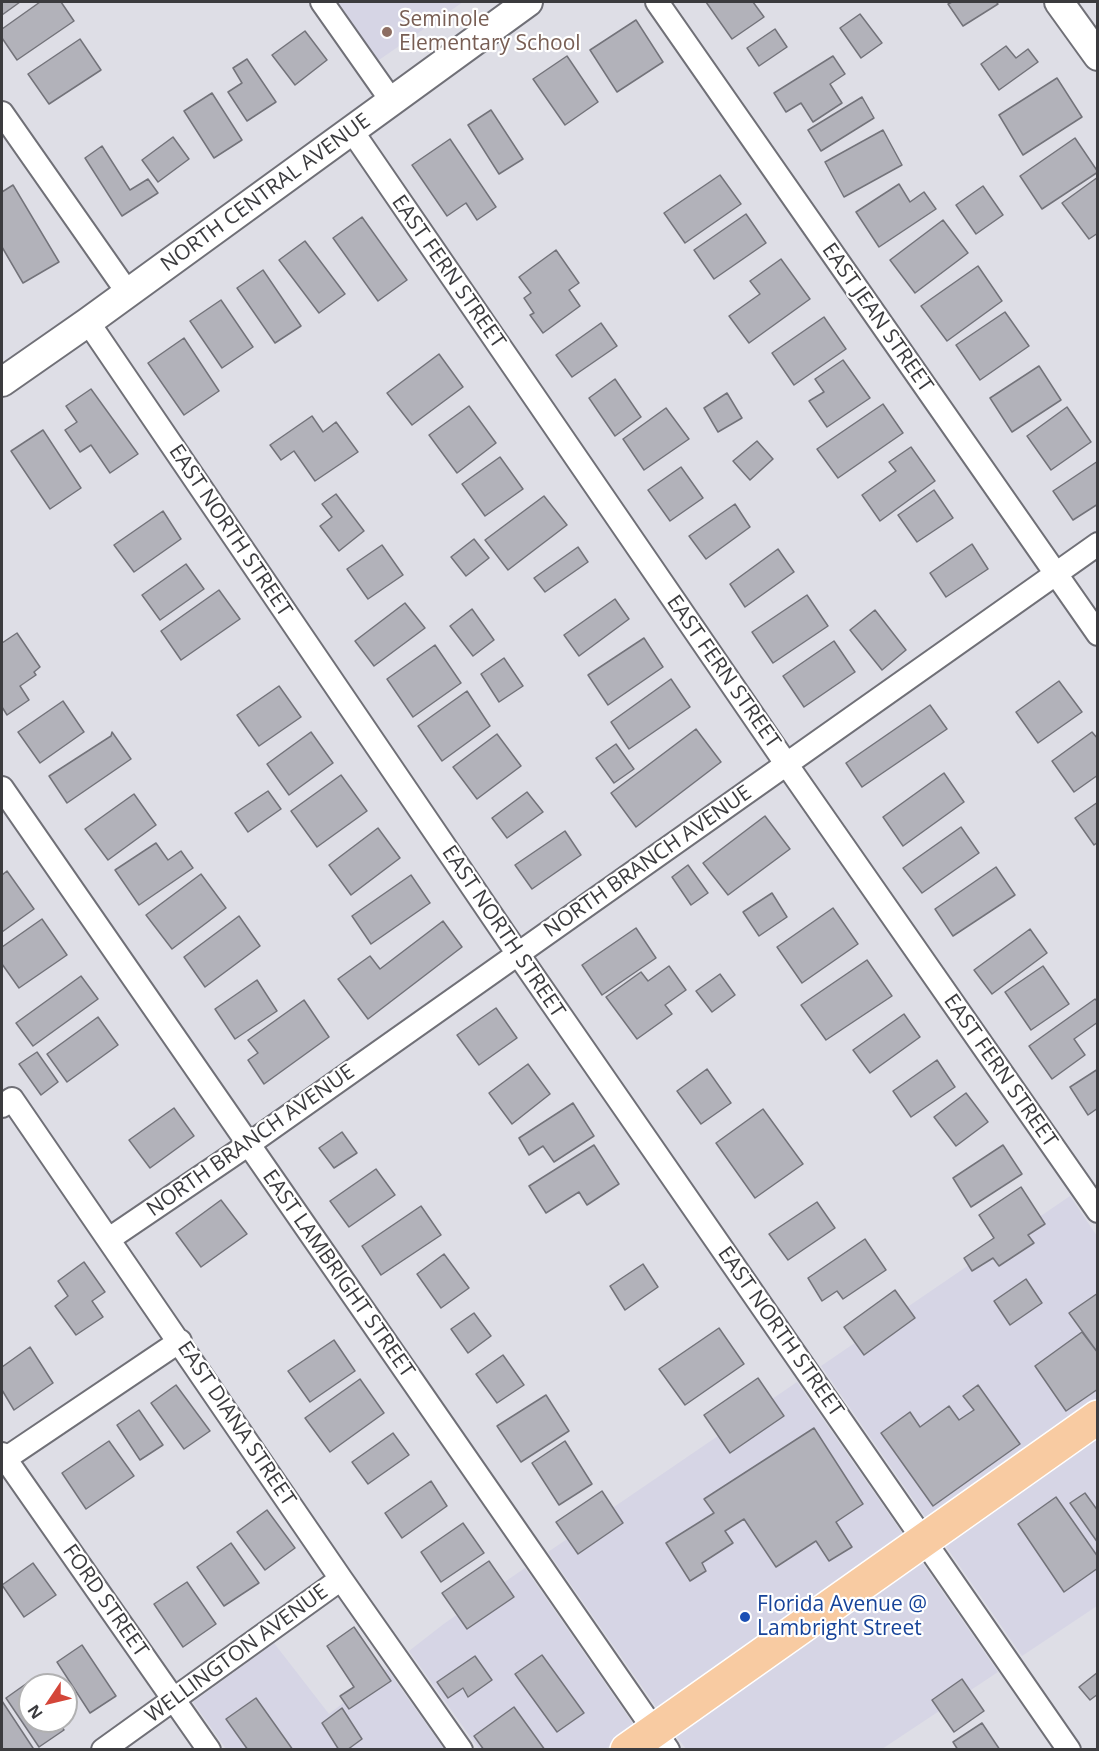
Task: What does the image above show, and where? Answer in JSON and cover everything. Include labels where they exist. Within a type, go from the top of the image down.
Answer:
[{"type":"main road","points":[[627,1749],[661,1740],[924,1539],[1098,1417]]},
{"type":"street","points":[[322,2],[391,100]]},
{"type":"street","name":"NORTH CENTRAL AVENUE","points":[[2,381],[88,322],[528,2]]},
{"type":"street","name":"EAST JEAN STREET","points":[[657,2],[1098,634]]},
{"type":"street","points":[[1059,2],[1098,56]]},
{"type":"street","points":[[2,113],[128,293]]},
{"type":"street","name":"EAST FERN STREET","points":[[352,131],[787,765],[1098,1211]]},
{"type":"street","name":"EAST NORTH STREET","points":[[88,322],[518,954],[1069,1749]]},
{"type":"street","name":"NORTH BRANCH AVENUE","points":[[109,1239],[249,1144],[1098,544]]},
{"type":"street","name":"EAST LAMBRIGHT STREET","points":[[2,788],[661,1740]]},
{"type":"street","name":"EAST DIANA STREET","points":[[7,1102],[109,1239],[341,1579],[461,1749]]},
{"type":"street","points":[[3,1458],[180,1341]]},
{"type":"street","name":"FORD STREET","points":[[3,1458],[208,1749]]},
{"type":"street","name":"WELLINGTON AVENUE","points":[[103,1749],[341,1579]]},
{"type":"shaded area","name":"Seminole Elementary School","points":[[334,2],[463,2],[376,62]]},
{"type":"shaded area","points":[[1070,1196],[1097,1236],[1097,1401],[928,1521],[821,1366]]},
{"type":"shaded area","points":[[797,1382],[905,1537],[659,1711],[548,1552]]},
{"type":"shaded area","points":[[1097,1432],[1097,1606],[1022,1656],[943,1542]]},
{"type":"shaded area","points":[[919,1558],[998,1672],[882,1749],[686,1749],[673,1732]]},
{"type":"shaded area","points":[[525,1568],[636,1728],[605,1749],[479,1749],[409,1651],[445,1623]]},
{"type":"shaded area","points":[[274,1643],[329,1714],[387,1669],[444,1749],[226,1749],[193,1702]]},
{"type":"building","points":[[2,2],[20,2],[2,15]]},
{"type":"building","points":[[40,2],[61,2],[74,21],[17,60],[2,38],[2,29]]},
{"type":"building","points":[[706,2],[753,2],[764,17],[732,39]]},
{"type":"building","points":[[952,2],[996,2],[998,4],[963,26],[948,4]]},
{"type":"building","points":[[860,14],[882,43],[861,58],[840,28]]},
{"type":"building","points":[[636,20],[663,62],[617,92],[590,50]]},
{"type":"building","points":[[775,29],[787,47],[759,66],[747,48]]},
{"type":"building","points":[[305,31],[327,60],[295,85],[272,55]]},
{"type":"building","points":[[80,39],[101,70],[49,104],[28,74]]},
{"type":"building","points":[[1006,46],[1016,58],[1028,49],[1038,62],[999,90],[981,64]]},
{"type":"building","points":[[567,56],[598,102],[565,125],[533,79]]},
{"type":"building","points":[[833,56],[845,74],[830,84],[842,103],[813,122],[801,103],[786,112],[774,93]]},
{"type":"building","points":[[247,59],[276,102],[247,121],[228,92],[242,83],[233,68]]},
{"type":"building","points":[[1057,78],[1082,117],[1023,155],[999,115]]},
{"type":"building","points":[[212,93],[242,140],[214,158],[184,111]]},
{"type":"building","points":[[862,97],[874,118],[821,151],[808,130]]},
{"type":"building","points":[[491,110],[523,159],[499,174],[468,125]]},
{"type":"building","points":[[883,130],[902,165],[844,197],[825,162]]},
{"type":"building","points":[[173,137],[189,159],[158,182],[142,160]]},
{"type":"building","points":[[1075,138],[1098,172],[1042,209],[1020,176]]},
{"type":"building","points":[[450,139],[496,207],[477,220],[466,203],[447,216],[412,165]]},
{"type":"building","points":[[102,146],[130,190],[148,179],[158,193],[122,216],[85,158]]},
{"type":"building","points":[[720,175],[741,204],[685,243],[664,213]]},
{"type":"building","points":[[1098,177],[1098,233],[1089,239],[1062,203]]},
{"type":"building","points":[[899,184],[910,202],[924,192],[936,209],[879,247],[856,212]]},
{"type":"building","points":[[13,185],[59,262],[23,283],[2,247],[2,192]]},
{"type":"building","points":[[983,186],[1003,215],[976,234],[956,205]]},
{"type":"building","points":[[746,214],[766,243],[714,279],[694,250]]},
{"type":"building","points":[[362,217],[407,280],[378,301],[333,238]]},
{"type":"building","points":[[943,220],[968,253],[915,293],[890,260]]},
{"type":"building","points":[[305,241],[345,294],[319,313],[279,260]]},
{"type":"building","points":[[556,250],[579,283],[569,290],[580,306],[543,333],[530,315],[534,313],[524,298],[531,293],[519,277]]},
{"type":"building","points":[[781,259],[810,299],[749,343],[729,316],[760,294],[750,281]]},
{"type":"building","points":[[978,266],[1002,301],[947,341],[921,306]]},
{"type":"building","points":[[263,270],[301,326],[275,343],[237,288]]},
{"type":"building","points":[[221,300],[253,347],[222,368],[190,321]]},
{"type":"building","points":[[1005,312],[1029,346],[980,380],[956,345]]},
{"type":"building","points":[[824,317],[846,349],[794,385],[772,353]]},
{"type":"building","points":[[601,323],[617,346],[572,377],[556,355]]},
{"type":"building","points":[[184,338],[219,391],[184,415],[148,363]]},
{"type":"building","points":[[439,354],[463,387],[412,425],[387,393]]},
{"type":"building","points":[[843,360],[870,398],[827,427],[809,401],[824,392],[815,379]]},
{"type":"building","points":[[1039,366],[1061,400],[1012,432],[990,398]]},
{"type":"building","points":[[615,379],[641,417],[615,436],[589,398]]},
{"type":"building","points":[[91,389],[138,454],[110,473],[91,445],[80,452],[65,430],[77,422],[66,406]]},
{"type":"building","points":[[727,393],[742,418],[718,432],[704,408]]},
{"type":"building","points":[[883,404],[903,433],[838,478],[817,449]]},
{"type":"building","points":[[469,406],[496,443],[457,473],[429,435]]},
{"type":"building","points":[[1067,407],[1091,442],[1051,470],[1027,436]]},
{"type":"building","points":[[666,408],[689,439],[644,470],[623,439]]},
{"type":"building","points":[[312,416],[323,432],[336,422],[358,452],[315,481],[294,451],[281,460],[270,445]]},
{"type":"building","points":[[43,430],[81,488],[50,509],[11,451]]},
{"type":"building","points":[[757,441],[773,459],[750,480],[733,461]]},
{"type":"building","points":[[911,447],[935,481],[880,521],[862,495],[896,471],[889,462]]},
{"type":"building","points":[[500,457],[523,489],[485,516],[462,484]]},
{"type":"building","points":[[1098,461],[1098,504],[1073,520],[1053,491]]},
{"type":"building","points":[[681,467],[703,498],[670,521],[648,490]]},
{"type":"building","points":[[934,490],[953,518],[917,542],[898,515]]},
{"type":"building","points":[[336,494],[364,531],[339,551],[320,526],[332,517],[322,504]]},
{"type":"building","points":[[544,496],[567,525],[508,570],[485,540]]},
{"type":"building","points":[[735,504],[750,527],[706,559],[689,536]]},
{"type":"building","points":[[163,511],[181,539],[134,572],[114,545]]},
{"type":"building","points":[[474,539],[489,558],[466,576],[451,557]]},
{"type":"building","points":[[972,544],[988,569],[946,597],[930,573]]},
{"type":"building","points":[[382,545],[403,575],[368,599],[347,569]]},
{"type":"building","points":[[578,547],[588,562],[545,592],[534,578]]},
{"type":"building","points":[[778,549],[794,572],[745,607],[730,584]]},
{"type":"building","points":[[186,564],[204,589],[160,620],[142,595]]},
{"type":"building","points":[[219,590],[240,619],[181,660],[161,631]]},
{"type":"building","points":[[807,595],[828,626],[773,663],[752,632]]},
{"type":"building","points":[[615,599],[629,619],[579,656],[564,635]]},
{"type":"building","points":[[405,603],[425,628],[374,666],[355,641]]},
{"type":"building","points":[[472,609],[494,640],[473,656],[450,626]]},
{"type":"building","points":[[875,610],[906,650],[882,670],[850,630]]},
{"type":"building","points":[[17,633],[40,667],[34,672],[36,675],[20,686],[29,700],[7,715],[2,707],[2,643]]},
{"type":"building","points":[[644,638],[663,667],[608,705],[588,675]]},
{"type":"building","points":[[834,641],[855,672],[804,707],[783,676]]},
{"type":"building","points":[[435,645],[461,683],[413,717],[387,679]]},
{"type":"building","points":[[504,658],[523,686],[499,702],[481,674]]},
{"type":"building","points":[[671,679],[690,707],[629,749],[611,722]]},
{"type":"building","points":[[1059,681],[1082,712],[1038,743],[1016,712]]},
{"type":"building","points":[[279,686],[301,717],[259,746],[237,715]]},
{"type":"building","points":[[467,691],[490,726],[442,761],[418,726]]},
{"type":"building","points":[[63,701],[84,732],[40,763],[18,732]]},
{"type":"building","points":[[930,705],[947,729],[862,787],[846,763]]},
{"type":"building","points":[[696,729],[721,762],[636,827],[611,793]]},
{"type":"building","points":[[112,732],[131,759],[67,803],[49,776],[111,736]]},
{"type":"building","points":[[311,732],[333,763],[289,795],[267,764]]},
{"type":"building","points":[[1092,732],[1098,739],[1098,775],[1074,792],[1052,761]]},
{"type":"building","points":[[497,734],[521,766],[477,799],[453,767]]},
{"type":"building","points":[[616,744],[634,769],[614,783],[596,758]]},
{"type":"building","points":[[944,773],[964,802],[903,846],[883,817]]},
{"type":"building","points":[[341,775],[367,811],[317,847],[291,811]]},
{"type":"building","points":[[268,791],[281,809],[248,832],[235,813]]},
{"type":"building","points":[[527,792],[543,812],[507,838],[492,818]]},
{"type":"building","points":[[134,794],[156,825],[108,860],[85,829]]},
{"type":"building","points":[[1098,802],[1098,842],[1094,845],[1075,818]]},
{"type":"building","points":[[765,816],[790,849],[728,895],[703,863]]},
{"type":"building","points":[[961,827],[979,853],[922,893],[903,868]]},
{"type":"building","points":[[378,828],[400,858],[351,895],[329,865]]},
{"type":"building","points":[[565,831],[581,855],[532,889],[515,865]]},
{"type":"building","points":[[156,843],[168,860],[181,851],[193,868],[139,905],[115,870]]},
{"type":"building","points":[[688,865],[708,893],[691,905],[672,877]]},
{"type":"building","points":[[996,867],[1015,895],[953,936],[935,909]]},
{"type":"building","points":[[7,871],[34,909],[2,932],[2,875]]},
{"type":"building","points":[[201,874],[226,908],[172,949],[146,915]]},
{"type":"building","points":[[411,875],[430,903],[371,944],[352,916]]},
{"type":"building","points":[[772,893],[787,917],[759,936],[743,912]]},
{"type":"building","points":[[833,908],[858,944],[802,983],[777,947]]},
{"type":"building","points":[[239,916],[260,946],[205,987],[184,957]]},
{"type":"building","points":[[42,919],[67,955],[19,988],[2,964],[2,947]]},
{"type":"building","points":[[443,921],[462,947],[368,1019],[338,979],[370,956],[380,969]]},
{"type":"building","points":[[636,928],[656,958],[602,995],[582,965]]},
{"type":"building","points":[[1030,929],[1047,953],[992,994],[974,970]]},
{"type":"building","points":[[867,960],[892,996],[826,1040],[801,1005]]},
{"type":"building","points":[[669,966],[686,990],[665,1005],[672,1014],[637,1039],[606,997],[641,972],[648,981]]},
{"type":"building","points":[[1043,966],[1069,1004],[1031,1030],[1005,992]]},
{"type":"building","points":[[720,974],[735,995],[712,1012],[696,991]]},
{"type":"building","points":[[81,976],[98,999],[33,1046],[16,1023]]},
{"type":"building","points":[[257,980],[277,1011],[235,1039],[215,1009]]},
{"type":"building","points":[[1095,999],[1098,1002],[1098,1022],[1074,1039],[1085,1055],[1052,1079],[1029,1046]]},
{"type":"building","points":[[304,1000],[329,1037],[264,1084],[248,1060],[258,1053],[248,1040]]},
{"type":"building","points":[[496,1008],[517,1038],[479,1065],[457,1035]]},
{"type":"building","points":[[904,1014],[920,1037],[870,1073],[853,1050]]},
{"type":"building","points":[[98,1017],[118,1045],[67,1082],[47,1054]]},
{"type":"building","points":[[37,1052],[58,1082],[41,1095],[19,1064]]},
{"type":"building","points":[[937,1060],[955,1087],[911,1117],[893,1091]]},
{"type":"building","points":[[528,1064],[550,1094],[512,1124],[489,1093]]},
{"type":"building","points":[[707,1069],[731,1103],[701,1124],[677,1091]]},
{"type":"building","points":[[1098,1069],[1098,1108],[1088,1115],[1070,1087]]},
{"type":"building","points":[[966,1093],[988,1122],[956,1146],[934,1117]]},
{"type":"building","points":[[573,1103],[594,1136],[554,1162],[543,1146],[529,1155],[519,1138]]},
{"type":"building","points":[[174,1108],[194,1136],[150,1168],[129,1140]]},
{"type":"building","points":[[763,1109],[803,1164],[755,1198],[716,1143]]},
{"type":"building","points":[[342,1132],[357,1153],[334,1168],[319,1148]]},
{"type":"building","points":[[594,1145],[619,1184],[587,1205],[579,1192],[546,1213],[529,1186]]},
{"type":"building","points":[[1003,1145],[1022,1174],[971,1207],[953,1178]]},
{"type":"building","points":[[376,1169],[395,1195],[349,1227],[330,1201]]},
{"type":"building","points":[[1021,1187],[1045,1224],[1028,1235],[1034,1243],[999,1266],[993,1258],[972,1271],[964,1258],[994,1238],[979,1215]]},
{"type":"building","points":[[221,1200],[247,1234],[201,1267],[176,1233]]},
{"type":"building","points":[[817,1202],[835,1228],[788,1260],[769,1234]]},
{"type":"building","points":[[421,1206],[441,1235],[381,1275],[362,1246]]},
{"type":"building","points":[[865,1239],[886,1270],[843,1299],[837,1291],[822,1301],[808,1278]]},
{"type":"building","points":[[444,1254],[469,1288],[441,1308],[417,1274]]},
{"type":"building","points":[[84,1262],[105,1292],[92,1301],[103,1317],[76,1335],[55,1306],[68,1296],[58,1281]]},
{"type":"building","points":[[643,1264],[658,1287],[625,1310],[610,1286]]},
{"type":"building","points":[[1026,1279],[1042,1303],[1010,1325],[994,1301]]},
{"type":"building","points":[[895,1290],[915,1318],[864,1355],[844,1327]]},
{"type":"building","points":[[1098,1293],[1098,1353],[1069,1313]]},
{"type":"building","points":[[474,1313],[491,1336],[468,1353],[451,1329]]},
{"type":"building","points":[[719,1328],[744,1364],[685,1405],[659,1369]]},
{"type":"building","points":[[1082,1332],[1098,1353],[1098,1389],[1066,1411],[1035,1366]]},
{"type":"building","points":[[334,1340],[355,1371],[310,1402],[288,1371]]},
{"type":"building","points":[[30,1347],[53,1383],[14,1410],[2,1390],[2,1367]]},
{"type":"building","points":[[503,1355],[524,1385],[497,1403],[476,1374]]},
{"type":"building","points":[[758,1378],[784,1416],[730,1453],[704,1415]]},
{"type":"building","points":[[360,1379],[384,1413],[330,1452],[305,1418]]},
{"type":"building","points":[[176,1385],[210,1431],[184,1449],[151,1403]]},
{"type":"building","points":[[978,1385],[1020,1444],[933,1506],[881,1433],[910,1412],[920,1427],[949,1406],[959,1420],[974,1410],[963,1396]]},
{"type":"building","points":[[546,1395],[569,1431],[521,1462],[497,1426]]},
{"type":"building","points":[[139,1410],[163,1445],[140,1460],[117,1425]]},
{"type":"building","points":[[814,1428],[863,1504],[836,1522],[852,1547],[829,1561],[816,1541],[776,1567],[744,1519],[725,1531],[733,1543],[702,1563],[706,1571],[690,1581],[666,1543],[714,1513],[704,1499]]},
{"type":"building","points":[[393,1433],[409,1455],[368,1484],[352,1462]]},
{"type":"building","points":[[109,1441],[134,1476],[86,1509],[62,1473]]},
{"type":"building","points":[[565,1441],[592,1484],[559,1505],[532,1463]]},
{"type":"building","points":[[431,1481],[447,1506],[402,1538],[385,1513]]},
{"type":"building","points":[[602,1491],[623,1523],[578,1554],[556,1522]]},
{"type":"building","points":[[1085,1493],[1098,1511],[1098,1543],[1070,1503]]},
{"type":"building","points":[[1056,1497],[1098,1557],[1098,1568],[1064,1592],[1018,1524]]},
{"type":"building","points":[[267,1510],[295,1548],[265,1570],[237,1532]]},
{"type":"building","points":[[463,1523],[484,1553],[441,1582],[421,1552]]},
{"type":"building","points":[[231,1543],[259,1583],[224,1606],[197,1567]]},
{"type":"building","points":[[489,1561],[514,1597],[467,1629],[442,1593]]},
{"type":"building","points":[[33,1563],[56,1595],[24,1617],[2,1585]]},
{"type":"building","points":[[187,1582],[216,1624],[183,1647],[154,1604]]},
{"type":"building","points":[[354,1627],[391,1681],[349,1709],[340,1696],[354,1687],[327,1646]]},
{"type":"building","points":[[82,1645],[116,1696],[90,1713],[78,1694],[78,1673],[64,1673],[57,1662]]},
{"type":"building","points":[[542,1655],[584,1713],[557,1732],[515,1674]]},
{"type":"building","points":[[475,1656],[492,1680],[468,1697],[463,1688],[448,1698],[437,1682]]},
{"type":"building","points":[[1098,1672],[1098,1694],[1090,1700],[1079,1687]]},
{"type":"building","points":[[962,1679],[984,1711],[954,1732],[932,1700]]},
{"type":"building","points":[[18,1690],[18,1716],[6,1698]]},
{"type":"building","points":[[256,1698],[293,1750],[248,1750],[226,1719]]},
{"type":"building","points":[[2,1701],[18,1725],[18,1733],[23,1733],[33,1748],[32,1750],[2,1750]]},
{"type":"building","points":[[514,1707],[545,1750],[484,1750],[474,1736]]},
{"type":"building","points":[[342,1708],[362,1739],[347,1750],[339,1750],[322,1723]]},
{"type":"building","points":[[982,1723],[1000,1750],[958,1750],[953,1742]]},
{"type":"building","points":[[30,1733],[60,1733],[39,1747]]},
{"type":"place","name":"Seminole Elementary School","points":[[387,32]]},
{"type":"place","name":"Florida Avenue @ Lambright Street","points":[[745,1617]]}]
